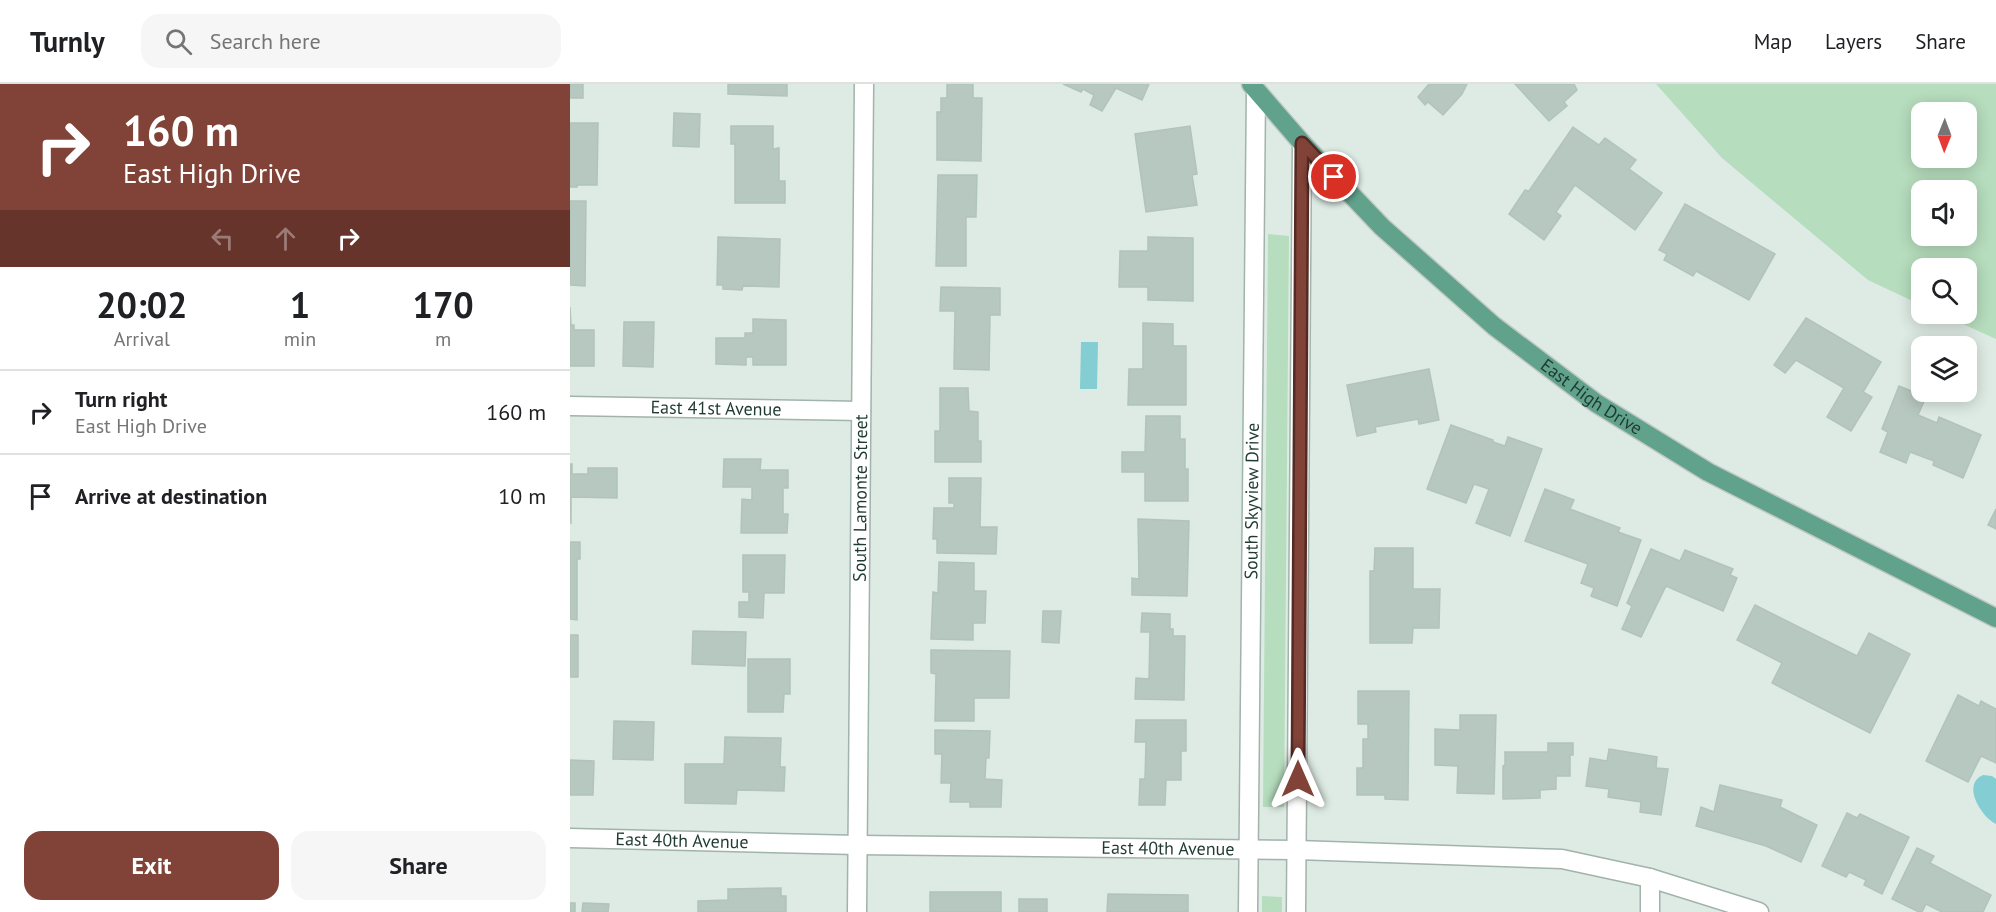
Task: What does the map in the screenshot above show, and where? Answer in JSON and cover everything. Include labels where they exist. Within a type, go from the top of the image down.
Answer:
[{"type":"main road","name":"East High Drive","points":[[1254,87],[1302,143],[1382,227],[1485,319],[1596,403],[1708,472],[1996,618]]},
{"type":"street","name":"South Lamonte Street","points":[[857,912],[864,84]]},
{"type":"street","name":"South Skyview Drive","points":[[1248,912],[1254,87]]},
{"type":"street","points":[[1296,912],[1302,143]]},
{"type":"street","name":"East 41st Avenue","points":[[570,406],[861,411]]},
{"type":"street","name":"East 40th Avenue","points":[[570,838],[857,845],[1297,850],[1562,859],[1650,878],[1759,912]]},
{"type":"street","points":[[1650,878],[1650,912]]},
{"type":"green space","points":[[1656,84],[1996,84],[1996,339],[1963,324],[1977,324],[1977,258],[1911,258],[1911,300],[1868,280],[1722,158]]},
{"type":"green space","points":[[1268,234],[1289,236],[1284,807],[1263,807]]},
{"type":"green space","points":[[1262,896],[1282,897],[1282,912],[1262,912]]},
{"type":"water","points":[[1081,342],[1098,342],[1097,389],[1080,389]]},
{"type":"water","points":[[1983,775],[1996,779],[1996,824],[1979,808],[1973,793],[1977,779]]},
{"type":"building","points":[[570,84],[583,84],[583,98],[570,98]]},
{"type":"building","points":[[728,84],[787,84],[787,96],[728,94]]},
{"type":"building","points":[[947,84],[973,84],[973,98],[982,98],[981,161],[937,160],[937,112],[941,112],[941,98],[947,98]]},
{"type":"building","points":[[1063,84],[1149,84],[1142,100],[1116,88],[1102,111],[1090,105],[1094,95],[1083,89],[1081,92]]},
{"type":"building","points":[[1429,84],[1467,84],[1462,94],[1443,115],[1428,102],[1425,105],[1418,97]]},
{"type":"building","points":[[1515,84],[1574,84],[1577,90],[1564,102],[1567,106],[1549,121]]},
{"type":"building","points":[[674,113],[700,114],[699,147],[673,146]]},
{"type":"building","points":[[570,123],[598,123],[597,185],[570,187]]},
{"type":"building","points":[[731,126],[773,126],[773,149],[779,148],[779,181],[785,181],[785,203],[735,203],[735,144],[731,144]]},
{"type":"building","points":[[1190,126],[1197,174],[1192,175],[1197,205],[1146,212],[1135,134]]},
{"type":"building","points":[[1573,127],[1599,145],[1605,138],[1636,160],[1629,169],[1662,193],[1635,230],[1575,185],[1556,212],[1561,216],[1544,240],[1509,214],[1525,190],[1529,191]]},
{"type":"building","points":[[938,175],[977,175],[976,217],[966,217],[966,266],[936,266]]},
{"type":"building","points":[[570,201],[586,201],[585,286],[570,285]]},
{"type":"building","points":[[1685,204],[1775,254],[1749,300],[1696,271],[1693,276],[1664,260],[1667,254],[1659,250]]},
{"type":"building","points":[[718,237],[780,239],[779,287],[743,286],[742,290],[723,289],[723,285],[717,285]]},
{"type":"building","points":[[1148,237],[1193,238],[1193,301],[1148,300],[1148,287],[1119,287],[1120,251],[1148,251]]},
{"type":"building","points":[[941,287],[1000,288],[1000,315],[990,315],[989,370],[954,369],[955,311],[940,311]]},
{"type":"building","points":[[570,307],[571,325],[574,325],[574,330],[594,330],[594,366],[570,366]]},
{"type":"building","points":[[1806,318],[1881,362],[1863,392],[1872,397],[1851,431],[1827,417],[1844,388],[1796,360],[1785,373],[1774,365]]},
{"type":"building","points":[[753,319],[786,320],[786,365],[753,365],[753,357],[746,357],[746,365],[716,364],[716,338],[745,338],[745,333],[753,333]]},
{"type":"building","points":[[624,322],[654,322],[653,367],[623,366]]},
{"type":"building","points":[[1143,323],[1173,324],[1173,346],[1186,346],[1186,405],[1128,405],[1129,369],[1143,369]]},
{"type":"building","points":[[1429,369],[1439,420],[1419,424],[1418,419],[1375,427],[1376,432],[1357,436],[1347,385]]},
{"type":"building","points":[[1899,386],[1911,391],[1911,402],[1924,402],[1918,415],[1937,423],[1939,417],[1981,435],[1963,478],[1933,465],[1934,461],[1910,452],[1906,463],[1880,452],[1888,432],[1882,429]]},
{"type":"building","points":[[940,388],[968,388],[969,411],[978,412],[981,462],[935,462],[935,431],[940,431]]},
{"type":"building","points":[[1146,416],[1180,416],[1180,439],[1185,439],[1185,469],[1188,469],[1188,501],[1145,501],[1145,472],[1122,472],[1122,452],[1145,452]]},
{"type":"building","points":[[1451,425],[1505,446],[1508,437],[1542,449],[1510,536],[1476,523],[1489,489],[1474,484],[1466,503],[1427,489]]},
{"type":"building","points":[[724,459],[761,459],[760,470],[788,470],[788,488],[783,488],[783,514],[788,514],[787,533],[741,533],[742,499],[752,500],[752,487],[723,487]]},
{"type":"building","points":[[570,464],[572,464],[572,474],[588,474],[588,468],[617,468],[617,498],[571,497],[571,524]]},
{"type":"building","points":[[949,478],[981,478],[980,527],[997,527],[996,554],[937,553],[937,539],[933,539],[934,508],[954,508],[954,503],[949,503]]},
{"type":"building","points":[[1545,489],[1574,500],[1570,509],[1620,528],[1618,532],[1641,540],[1617,606],[1591,596],[1594,588],[1581,583],[1588,564],[1525,541]]},
{"type":"building","points":[[1996,509],[1996,529],[1988,525]]},
{"type":"building","points":[[1138,519],[1189,521],[1187,596],[1132,595],[1132,578],[1139,579]]},
{"type":"building","points":[[570,542],[580,542],[580,559],[577,559],[577,620],[570,619]]},
{"type":"building","points":[[1375,548],[1413,548],[1413,589],[1440,589],[1439,628],[1413,628],[1412,643],[1370,643],[1370,571],[1374,571]]},
{"type":"building","points":[[1651,549],[1680,561],[1685,550],[1733,569],[1730,575],[1737,578],[1723,611],[1666,586],[1641,637],[1622,629],[1632,606],[1627,603]]},
{"type":"building","points":[[743,555],[785,555],[784,593],[764,593],[763,618],[739,617],[739,602],[749,602],[749,592],[743,592]]},
{"type":"building","points":[[939,562],[974,563],[974,591],[986,591],[985,623],[973,623],[973,640],[931,639],[933,592],[938,593]]},
{"type":"building","points":[[1755,605],[1857,656],[1869,633],[1910,654],[1870,733],[1772,683],[1782,663],[1737,640]]},
{"type":"building","points":[[1043,611],[1061,611],[1059,643],[1042,642]]},
{"type":"building","points":[[1142,613],[1170,614],[1170,629],[1173,629],[1173,636],[1185,636],[1184,700],[1135,699],[1136,678],[1149,679],[1150,632],[1141,632]]},
{"type":"building","points":[[693,631],[746,632],[745,666],[692,664]]},
{"type":"building","points":[[570,635],[578,635],[578,677],[570,677]]},
{"type":"building","points":[[931,650],[1010,651],[1009,698],[974,698],[974,721],[935,721],[936,674],[931,673]]},
{"type":"building","points":[[748,659],[790,659],[790,694],[784,694],[783,712],[748,712]]},
{"type":"building","points":[[1358,691],[1409,691],[1408,800],[1385,799],[1385,795],[1357,795],[1357,768],[1363,768],[1363,739],[1368,739],[1368,724],[1358,724]]},
{"type":"building","points":[[1958,695],[1979,706],[1981,701],[1996,709],[1996,763],[1981,756],[1968,782],[1926,761]]},
{"type":"building","points":[[1460,715],[1496,715],[1494,794],[1457,793],[1458,766],[1435,765],[1435,729],[1460,730]]},
{"type":"building","points":[[1136,720],[1186,720],[1186,751],[1181,751],[1181,780],[1166,780],[1165,805],[1139,805],[1140,779],[1145,779],[1146,742],[1135,742]]},
{"type":"building","points":[[614,721],[654,722],[653,760],[613,759]]},
{"type":"building","points":[[935,730],[990,731],[989,758],[986,758],[985,779],[1002,780],[1001,807],[970,807],[970,802],[950,802],[951,783],[941,783],[942,754],[935,754]]},
{"type":"building","points":[[725,737],[781,738],[780,767],[785,767],[784,791],[737,790],[736,804],[685,803],[685,764],[724,764]]},
{"type":"building","points":[[1548,743],[1573,743],[1573,755],[1570,755],[1570,776],[1556,776],[1556,789],[1540,790],[1540,798],[1503,799],[1505,752],[1548,752]]},
{"type":"building","points":[[1609,749],[1657,757],[1656,768],[1668,769],[1661,815],[1640,812],[1641,802],[1608,797],[1609,789],[1586,786],[1590,758],[1607,761]]},
{"type":"building","points":[[570,760],[594,761],[593,795],[570,795]]},
{"type":"building","points":[[1720,785],[1782,800],[1780,807],[1817,825],[1801,862],[1766,846],[1696,826],[1701,807],[1714,812]]},
{"type":"building","points":[[1847,813],[1857,818],[1860,814],[1909,837],[1882,894],[1864,885],[1866,880],[1849,872],[1846,877],[1822,866]]},
{"type":"building","points":[[1917,848],[1934,856],[1930,863],[1991,895],[1983,912],[1942,912],[1926,904],[1922,912],[1919,912],[1892,899]]},
{"type":"building","points":[[781,888],[781,896],[786,896],[786,912],[698,912],[698,901],[728,900],[728,889]]},
{"type":"building","points":[[930,892],[1001,892],[1001,912],[930,912]]},
{"type":"building","points":[[1108,894],[1188,895],[1188,912],[1107,912]]},
{"type":"building","points":[[1019,899],[1047,899],[1047,912],[1019,912]]},
{"type":"building","points":[[570,903],[575,903],[575,912],[570,912]]},
{"type":"building","points":[[583,903],[609,904],[608,912],[582,912]]},
{"type":"route","points":[[1298,779],[1302,143],[1334,177]]}]
